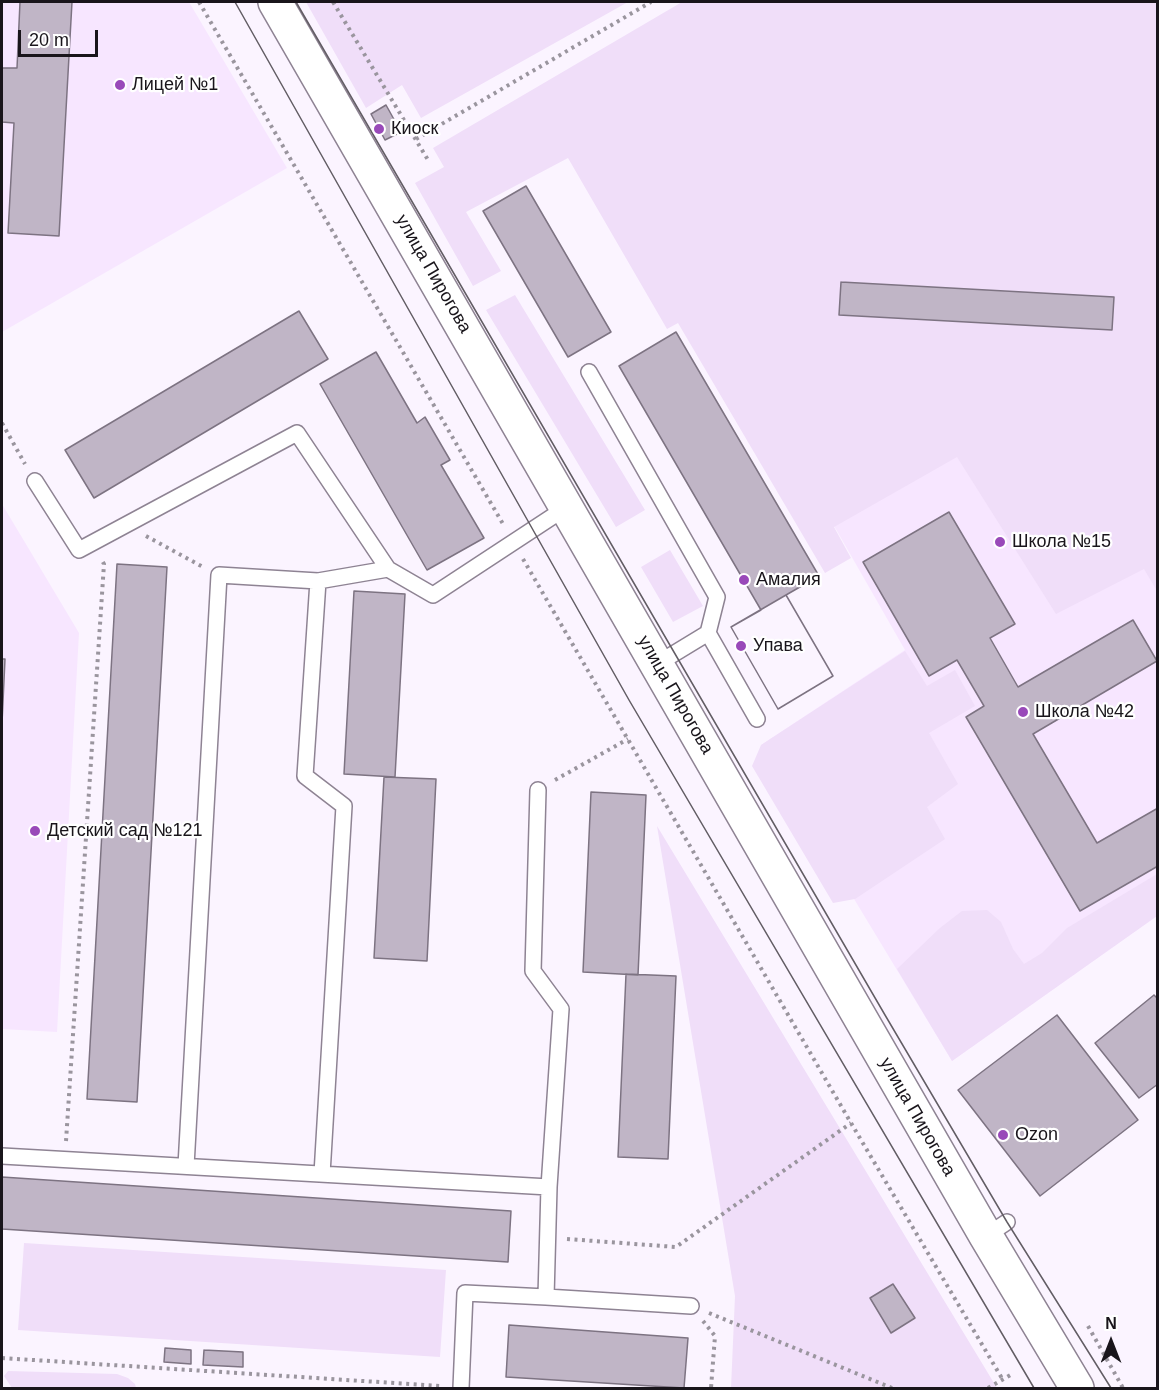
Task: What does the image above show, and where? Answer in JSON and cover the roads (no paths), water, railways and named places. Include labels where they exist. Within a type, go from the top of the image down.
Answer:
[{"type":"main road","name":"улица Пирогова","points":[[275,2],[657,664],[996,1229],[1077,1389]]},
{"type":"lane","points":[[589,372],[717,597],[708,633],[757,719]]},
{"type":"lane","points":[[34,481],[79,550],[297,433],[388,569],[433,595],[567,507]]},
{"type":"lane","points":[[186,1166],[219,575],[318,581],[388,569]]},
{"type":"lane","points":[[318,581],[304,776],[344,806],[322,1174]]},
{"type":"lane","points":[[657,664],[708,633]]},
{"type":"lane","points":[[538,790],[533,971],[561,1010],[549,1187],[546,1297]]},
{"type":"lane","points":[[2,1156],[549,1187]]},
{"type":"lane","points":[[461,1388],[465,1293],[692,1306]]},
{"type":"tram line","points":[[235,2],[629,700],[1034,1388]]},
{"type":"tram line","points":[[296,2],[885,1015],[1007,1222],[1111,1388]]},
{"type":"place","name":"Лицей №1","points":[[120,85]]},
{"type":"place","name":"Киоск","points":[[379,129]]},
{"type":"place","name":"Школа №15","points":[[1000,542]]},
{"type":"place","name":"Амалия","points":[[744,580]]},
{"type":"place","name":"Упава","points":[[741,646]]},
{"type":"place","name":"Школа №42","points":[[1023,712]]},
{"type":"place","name":"Детский сад №121","points":[[35,831]]},
{"type":"place","name":"Ozon","points":[[1003,1135]]}]
